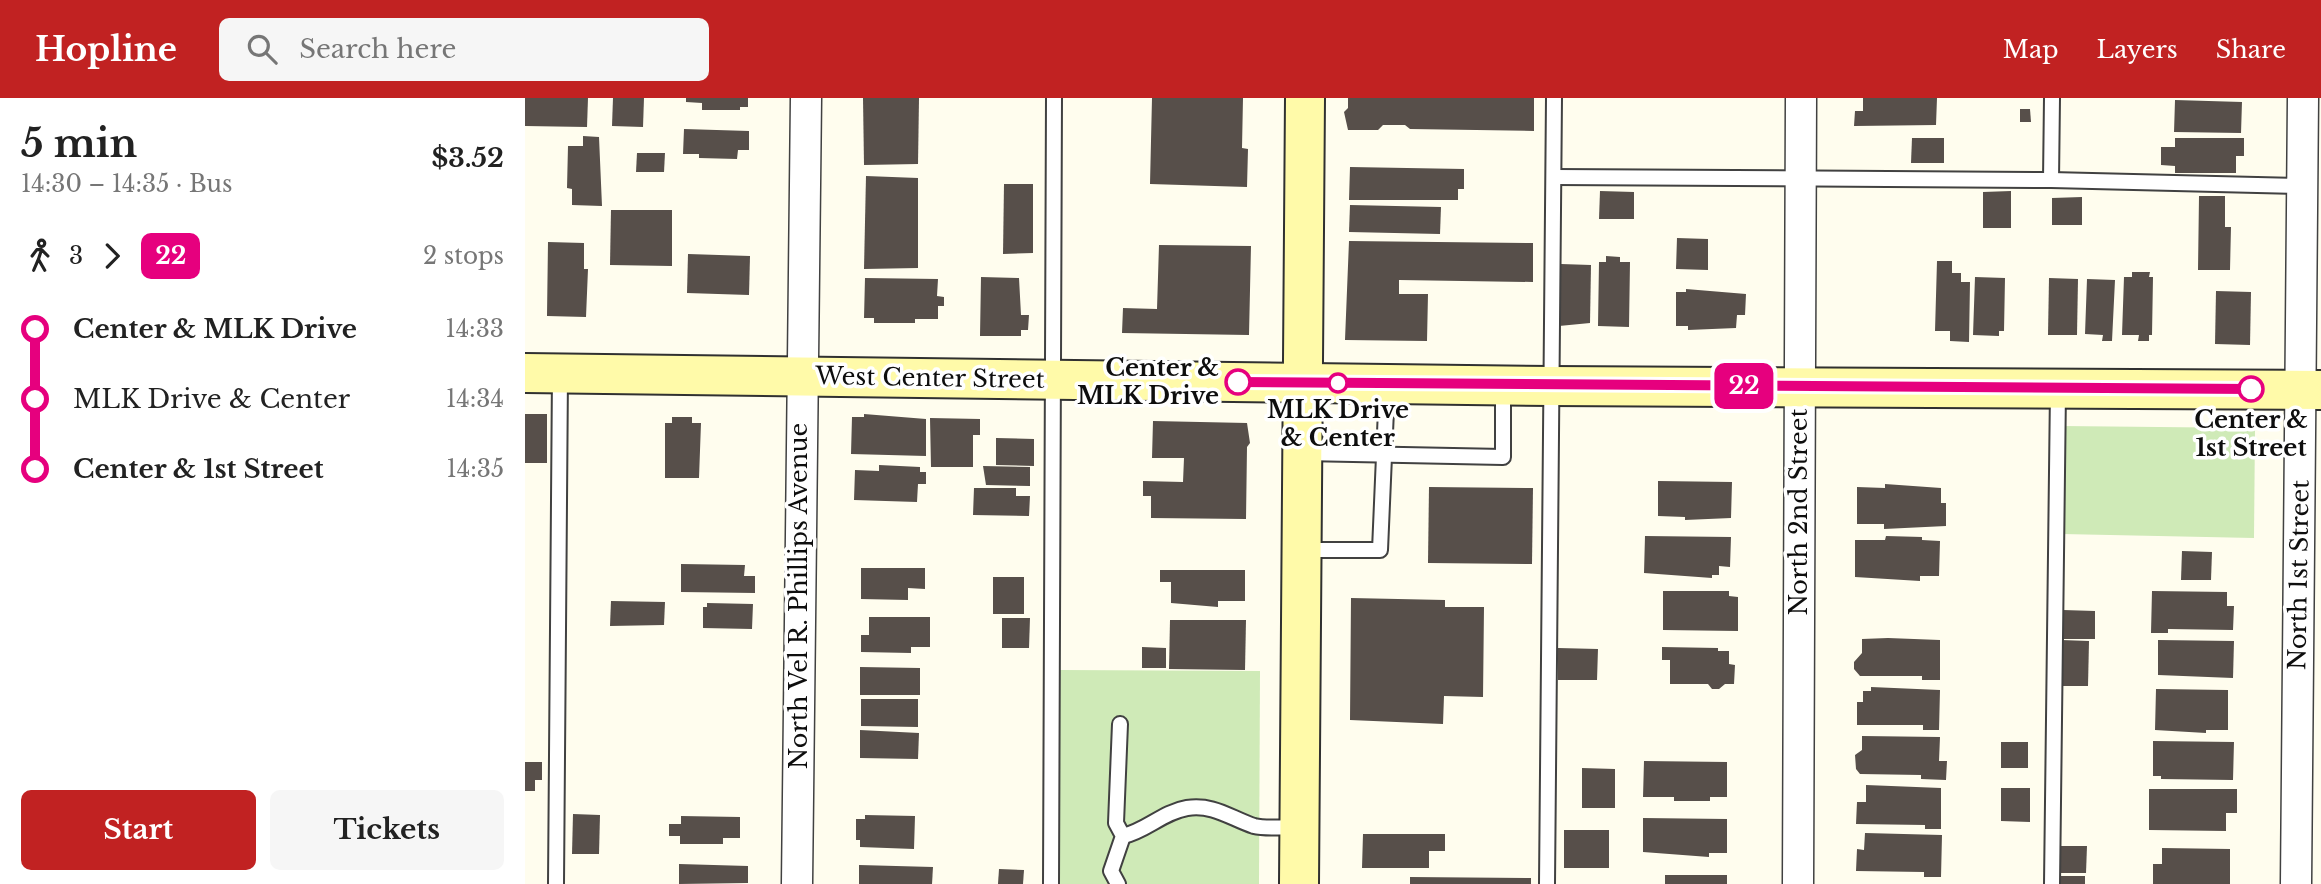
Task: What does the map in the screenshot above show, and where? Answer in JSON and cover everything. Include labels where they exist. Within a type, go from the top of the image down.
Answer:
[{"type":"street","name":"North Vel R. Phillips Avenue","points":[[797,884],[806,98]]},
{"type":"street","points":[[1299,884],[1305,98]]},
{"type":"street","name":"North 2nd Street","points":[[1798,884],[1801,98]]},
{"type":"street","name":"North 1st Street","points":[[2296,884],[2311,390],[2303,186],[2303,98]]},
{"type":"street","name":"West Center Street","points":[[543,373],[1503,386],[2311,390]]},
{"type":"lane","points":[[1051,884],[1054,98]]},
{"type":"lane","points":[[1547,884],[1554,98]]},
{"type":"lane","points":[[2051,180],[2052,98]]},
{"type":"lane","points":[[1554,177],[2051,180],[2303,186]]},
{"type":"lane","points":[[543,373],[556,884]]},
{"type":"lane","points":[[1300,550],[1380,550],[1387,384]]},
{"type":"lane","points":[[1301,453],[1503,457],[1503,386]]},
{"type":"lane","points":[[2052,884],[2058,390]]},
{"type":"lane","points":[[1118,884],[1111,871],[1123,836],[1116,823],[1120,724]]},
{"type":"lane","points":[[1123,836],[1138,833],[1163,817],[1186,808],[1211,807],[1255,826],[1299,827]]},
{"type":"green space","points":[[2062,426],[2255,428],[2254,538],[2062,534]]},
{"type":"green space","points":[[1060,670],[1260,671],[1259,884],[1058,884]]},
{"type":"building","points":[[525,98],[588,98],[587,127],[525,126]]},
{"type":"building","points":[[613,98],[644,98],[643,127],[612,126]]},
{"type":"building","points":[[686,98],[748,98],[748,107],[740,107],[740,110],[702,110],[702,103],[686,102]]},
{"type":"building","points":[[863,98],[919,98],[918,164],[864,165]]},
{"type":"building","points":[[1152,98],[1243,98],[1242,148],[1248,149],[1247,187],[1150,184]]},
{"type":"building","points":[[1348,98],[1534,98],[1534,131],[1410,129],[1405,125],[1383,125],[1378,130],[1348,130],[1344,112],[1348,108]]},
{"type":"building","points":[[1863,98],[1937,98],[1936,125],[1854,126],[1855,111],[1863,111]]},
{"type":"building","points":[[2175,100],[2242,102],[2241,133],[2174,132]]},
{"type":"building","points":[[2020,109],[2030,109],[2031,122],[2020,122]]},
{"type":"building","points":[[684,129],[749,131],[749,150],[738,150],[737,159],[699,158],[699,154],[683,154]]},
{"type":"building","points":[[583,136],[599,137],[602,206],[572,205],[572,189],[567,188],[568,146],[583,146]]},
{"type":"building","points":[[1912,138],[1944,138],[1944,163],[1911,163]]},
{"type":"building","points":[[2175,138],[2244,138],[2244,156],[2236,156],[2236,173],[2175,173],[2175,166],[2161,165],[2161,147],[2175,147]]},
{"type":"building","points":[[637,153],[665,153],[664,172],[636,172]]},
{"type":"building","points":[[1350,167],[1464,169],[1464,189],[1458,189],[1458,200],[1349,200]]},
{"type":"building","points":[[866,176],[918,178],[918,268],[864,269]]},
{"type":"building","points":[[1004,184],[1033,184],[1033,253],[1003,254]]},
{"type":"building","points":[[1600,191],[1634,192],[1634,219],[1599,219]]},
{"type":"building","points":[[2011,191],[2011,228],[1983,228],[1983,192]]},
{"type":"building","points":[[2199,196],[2225,196],[2225,227],[2231,227],[2230,270],[2198,270]]},
{"type":"building","points":[[2082,197],[2082,225],[2052,225],[2052,198]]},
{"type":"building","points":[[1350,205],[1441,207],[1440,234],[1349,232]]},
{"type":"building","points":[[611,210],[672,210],[672,266],[610,265]]},
{"type":"building","points":[[1677,238],[1708,239],[1708,270],[1676,269]]},
{"type":"building","points":[[1349,241],[1533,243],[1533,282],[1399,280],[1399,294],[1428,294],[1427,341],[1345,340]]},
{"type":"building","points":[[548,242],[584,243],[584,269],[588,269],[586,317],[547,316]]},
{"type":"building","points":[[1159,245],[1251,246],[1249,335],[1122,333],[1123,308],[1157,309]]},
{"type":"building","points":[[688,254],[750,256],[749,295],[687,293]]},
{"type":"building","points":[[1606,256],[1620,257],[1620,262],[1630,262],[1629,327],[1598,326],[1599,262],[1606,262]]},
{"type":"building","points":[[1937,261],[1952,261],[1952,273],[1961,273],[1961,282],[1970,282],[1969,342],[1950,341],[1950,331],[1935,331]]},
{"type":"building","points":[[1561,264],[1591,265],[1590,323],[1559,326]]},
{"type":"building","points":[[2132,272],[2150,272],[2149,277],[2153,277],[2152,335],[2149,335],[2149,341],[2138,341],[2139,335],[2122,335],[2124,277],[2132,277]]},
{"type":"building","points":[[981,277],[1019,278],[1021,315],[1029,315],[1028,330],[1021,330],[1021,336],[980,336]]},
{"type":"building","points":[[1975,277],[2005,278],[2004,331],[1999,331],[1999,336],[1973,335]]},
{"type":"building","points":[[865,278],[938,279],[937,296],[944,297],[944,306],[938,306],[938,319],[915,319],[915,323],[874,323],[874,318],[864,318]]},
{"type":"building","points":[[2049,278],[2078,279],[2077,335],[2048,335]]},
{"type":"building","points":[[2087,279],[2115,280],[2112,341],[2102,341],[2103,335],[2085,334]]},
{"type":"building","points":[[1686,289],[1746,294],[1745,315],[1737,315],[1736,328],[1688,330],[1688,326],[1676,326],[1676,292],[1686,292]]},
{"type":"building","points":[[2216,291],[2251,292],[2250,345],[2215,344]]},
{"type":"building","points":[[525,414],[547,414],[547,463],[525,463]]},
{"type":"building","points":[[864,414],[926,419],[926,456],[851,454],[852,417],[864,417]]},
{"type":"building","points":[[672,417],[692,417],[692,423],[701,423],[699,478],[665,478],[665,423],[672,423]]},
{"type":"building","points":[[930,418],[980,419],[980,435],[973,435],[973,467],[931,467]]},
{"type":"building","points":[[1153,421],[1247,423],[1250,443],[1247,447],[1246,519],[1151,518],[1151,496],[1143,496],[1143,481],[1183,482],[1184,458],[1152,458]]},
{"type":"building","points":[[996,438],[1034,439],[1034,466],[996,465]]},
{"type":"building","points":[[879,465],[920,467],[920,472],[926,472],[926,484],[918,484],[917,502],[854,500],[855,470],[879,471]]},
{"type":"building","points":[[983,466],[1030,467],[1030,486],[986,485]]},
{"type":"building","points":[[1658,481],[1732,482],[1731,518],[1685,520],[1685,517],[1658,516]]},
{"type":"building","points":[[1885,484],[1941,488],[1941,503],[1946,503],[1946,526],[1884,529],[1884,524],[1857,524],[1857,487],[1885,488]]},
{"type":"building","points":[[1429,487],[1533,488],[1532,564],[1428,563]]},
{"type":"building","points":[[974,488],[1016,488],[1016,496],[1030,496],[1029,516],[973,515]]},
{"type":"building","points":[[1645,536],[1731,537],[1730,567],[1719,566],[1719,575],[1712,575],[1712,578],[1644,573]]},
{"type":"building","points":[[1886,536],[1922,537],[1922,540],[1940,541],[1939,576],[1920,576],[1920,581],[1855,577],[1855,540],[1885,540]]},
{"type":"building","points":[[2182,551],[2212,552],[2211,580],[2181,580]]},
{"type":"building","points":[[681,564],[745,565],[744,576],[755,576],[755,593],[681,592]]},
{"type":"building","points":[[861,568],[925,568],[925,589],[908,588],[908,600],[861,599]]},
{"type":"building","points":[[1160,570],[1245,570],[1245,601],[1218,601],[1218,607],[1171,603],[1171,582],[1160,582]]},
{"type":"building","points":[[993,577],[1024,577],[1024,614],[993,614]]},
{"type":"building","points":[[1663,591],[1729,591],[1729,596],[1738,597],[1738,631],[1663,630]]},
{"type":"building","points":[[2152,591],[2227,592],[2227,606],[2234,606],[2233,630],[2168,629],[2168,633],[2151,633]]},
{"type":"building","points":[[1351,598],[1445,600],[1445,607],[1484,607],[1483,697],[1444,696],[1443,724],[1350,720]]},
{"type":"building","points":[[611,601],[665,602],[664,625],[610,626]]},
{"type":"building","points":[[707,603],[753,604],[752,629],[703,628],[703,607],[707,607]]},
{"type":"building","points":[[2063,610],[2095,611],[2095,639],[2063,639]]},
{"type":"building","points":[[869,617],[930,617],[930,647],[911,647],[911,653],[861,652],[861,635],[869,635]]},
{"type":"building","points":[[1002,618],[1030,618],[1029,648],[1002,648]]},
{"type":"building","points":[[1170,620],[1246,620],[1245,670],[1169,669]]},
{"type":"building","points":[[1862,639],[1940,640],[1940,680],[1922,680],[1922,676],[1860,676],[1854,669],[1854,662],[1862,653]]},
{"type":"building","points":[[2061,640],[2089,641],[2088,686],[2060,686]]},
{"type":"building","points":[[2158,640],[2234,641],[2233,678],[2158,675]]},
{"type":"building","points":[[1142,647],[1166,648],[1166,668],[1142,668]]},
{"type":"building","points":[[1662,647],[1718,648],[1718,651],[1729,651],[1729,664],[1735,665],[1734,684],[1712,689],[1708,684],[1670,684],[1670,660],[1662,660]]},
{"type":"building","points":[[1558,648],[1598,649],[1597,680],[1558,680]]},
{"type":"building","points":[[860,667],[920,668],[920,695],[860,695]]},
{"type":"building","points":[[1871,687],[1940,690],[1939,730],[1923,730],[1923,725],[1857,725],[1857,702],[1863,702],[1863,691],[1871,691]]},
{"type":"building","points":[[2156,689],[2228,690],[2228,730],[2206,730],[2206,733],[2155,730]]},
{"type":"building","points":[[861,699],[918,699],[918,727],[861,726]]},
{"type":"building","points":[[860,730],[919,733],[918,759],[860,758]]},
{"type":"building","points":[[1862,736],[1940,737],[1939,761],[1947,761],[1946,780],[1921,779],[1921,775],[1860,774],[1856,769],[1855,755],[1862,750]]},
{"type":"building","points":[[2153,741],[2234,742],[2233,780],[2161,779],[2161,776],[2153,776]]},
{"type":"building","points":[[2001,742],[2028,742],[2028,768],[2001,768]]},
{"type":"building","points":[[1644,761],[1727,762],[1727,797],[1710,797],[1710,801],[1674,801],[1674,797],[1643,797]]},
{"type":"building","points":[[525,762],[542,762],[542,780],[535,780],[535,791],[525,791]]},
{"type":"building","points":[[1582,768],[1615,769],[1615,808],[1582,808]]},
{"type":"building","points":[[1866,785],[1941,788],[1941,829],[1925,829],[1925,825],[1856,824],[1857,802],[1866,802]]},
{"type":"building","points":[[2001,788],[2030,788],[2030,822],[2001,821]]},
{"type":"building","points":[[2149,789],[2237,789],[2237,813],[2226,813],[2226,831],[2149,830]]},
{"type":"building","points":[[573,814],[600,815],[599,854],[572,854]]},
{"type":"building","points":[[865,815],[915,816],[914,849],[860,847],[860,840],[856,840],[856,819],[865,819]]},
{"type":"building","points":[[681,816],[740,817],[740,838],[723,838],[723,844],[680,844],[680,836],[669,836],[669,824],[681,824]]},
{"type":"building","points":[[1643,818],[1727,819],[1727,853],[1709,853],[1709,857],[1643,852]]},
{"type":"building","points":[[1564,830],[1609,830],[1609,868],[1564,868]]},
{"type":"building","points":[[1865,833],[1942,835],[1941,877],[1924,877],[1924,872],[1856,871],[1857,849],[1864,850]]},
{"type":"building","points":[[1363,834],[1445,834],[1445,851],[1429,851],[1429,868],[1362,868]]},
{"type":"building","points":[[2060,846],[2087,846],[2086,873],[2060,873]]},
{"type":"building","points":[[2162,848],[2230,849],[2230,884],[2153,884],[2153,864],[2162,864]]},
{"type":"building","points":[[679,864],[748,866],[748,883],[679,884]]},
{"type":"building","points":[[859,865],[933,867],[932,884],[859,884]]},
{"type":"building","points":[[999,869],[1024,870],[1023,884],[998,884]]},
{"type":"building","points":[[1665,875],[1727,875],[1727,884],[1665,884]]},
{"type":"building","points":[[2058,876],[2085,876],[2085,884],[2058,884]]},
{"type":"building","points":[[1410,877],[1531,878],[1531,884],[1410,884]]},
{"type":"bus line","name":"22","points":[[1238,382],[2058,390],[2251,389]]},
{"type":"place","name":"Center & MLK Drive","points":[[1238,382]]},
{"type":"place","name":"MLK Drive & Center","points":[[1338,383]]},
{"type":"place","name":"Center & 1st Street","points":[[2251,389]]}]
